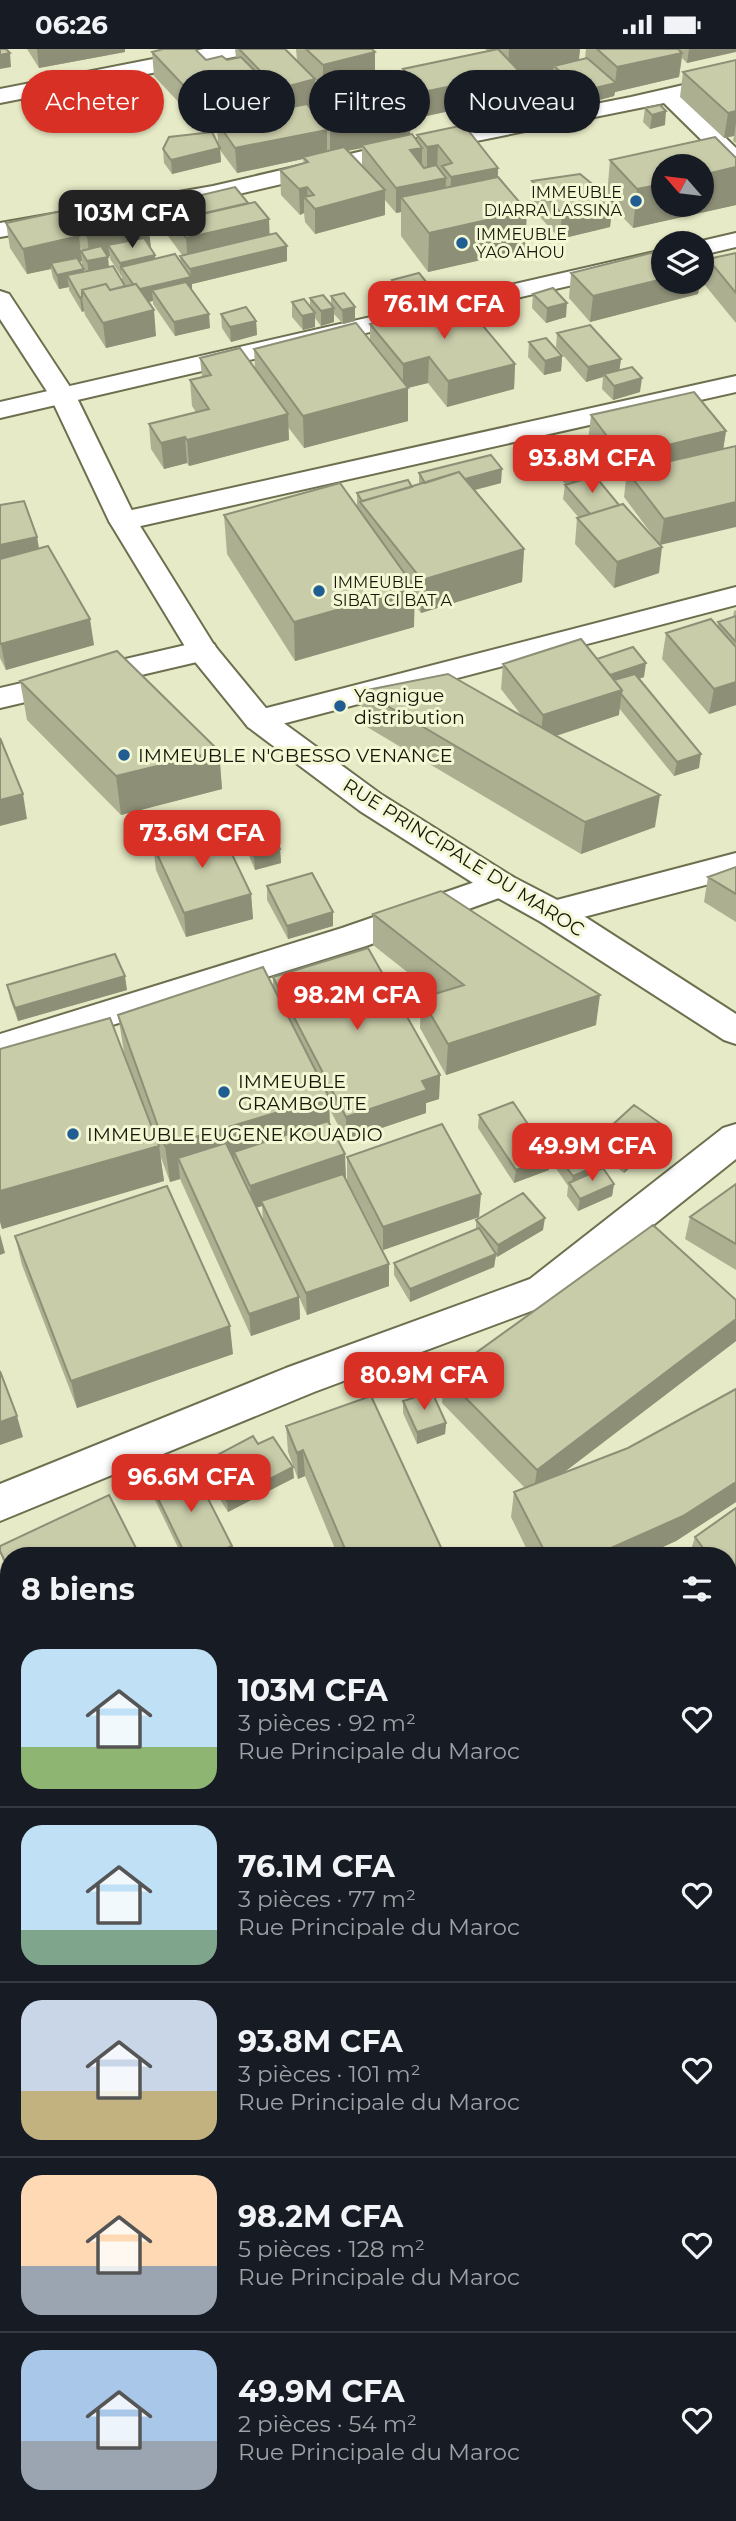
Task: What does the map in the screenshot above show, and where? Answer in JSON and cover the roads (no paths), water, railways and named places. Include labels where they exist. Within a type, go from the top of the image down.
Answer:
[{"type":"street","points":[[0,96],[237,49]]},
{"type":"street","points":[[0,230],[213,193],[397,150],[736,80]]},
{"type":"street","points":[[669,95],[736,161]]},
{"type":"street","points":[[714,245],[736,240]]},
{"type":"street","points":[[0,410],[651,260]]},
{"type":"street","name":"RUE PRINCIPALE DU MAROC","points":[[0,299],[63,395],[123,521],[203,651],[259,720],[371,803],[501,885],[553,913],[736,1031]]},
{"type":"street","points":[[123,521],[736,384]]},
{"type":"street","points":[[259,720],[736,596]]},
{"type":"street","points":[[0,698],[203,651]]},
{"type":"street","points":[[553,913],[736,865]]},
{"type":"street","points":[[0,1047],[354,937],[501,885]]},
{"type":"street","points":[[0,1503],[300,1380],[544,1290],[736,1138]]},
{"type":"place","name":"IMMEUBLE DIARRA LASSINA","points":[[636,201]]},
{"type":"place","name":"IMMEUBLE YAO AHOU","points":[[462,243]]},
{"type":"place","name":"IMMEUBLE SIBAT CI BAT A","points":[[319,591]]},
{"type":"place","name":"Yagnigue distribution","points":[[340,706]]},
{"type":"place","name":"IMMEUBLE N'GBESSO VENANCE","points":[[124,755]]},
{"type":"place","name":"IMMEUBLE GRAMBOUTE","points":[[224,1092]]},
{"type":"place","name":"IMMEUBLE EUGENE KOUADIO","points":[[73,1134]]}]
